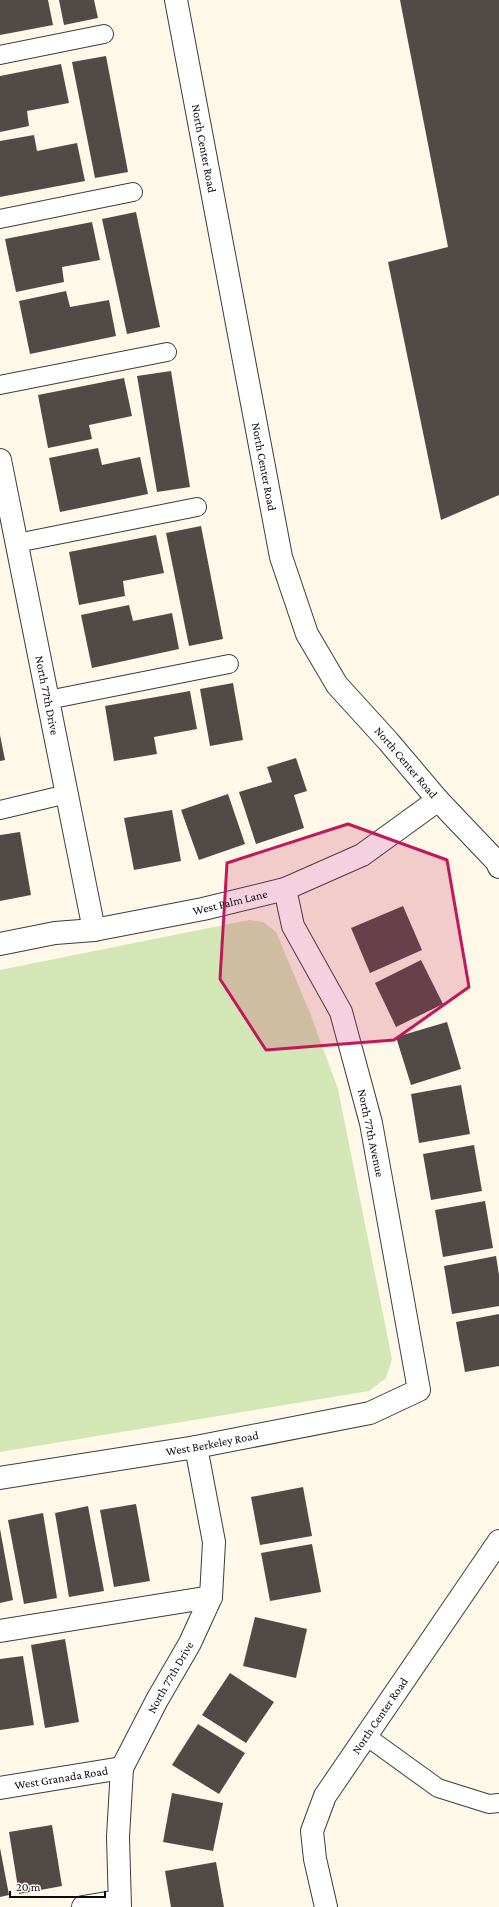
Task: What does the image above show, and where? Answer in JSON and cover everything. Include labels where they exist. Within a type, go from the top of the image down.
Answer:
[{"type":"street","name":"North Center Road","points":[[176,0],[281,557],[307,634],[338,685],[438,800],[498,863]]},
{"type":"street","name":"North 77th Drive","points":[[0,460],[94,930]]},
{"type":"street","name":"West Palm Lane","points":[[0,944],[55,933],[94,930],[203,909],[285,889],[362,854],[438,800]]},
{"type":"street","name":"North 77th Avenue","points":[[285,889],[293,926],[341,1012],[371,1123],[419,1390]]},
{"type":"street","name":"West Berkeley Road","points":[[0,1478],[196,1447],[370,1413],[419,1390]]},
{"type":"street","name":"North 77th Drive","points":[[119,1904],[118,1837],[122,1768],[157,1700],[190,1642],[211,1597],[214,1542],[196,1447]]},
{"type":"street","name":"North Center Road","points":[[326,1907],[315,1859],[312,1831],[325,1796],[499,1541]]},
{"type":"street","points":[[0,1631],[211,1597]]},
{"type":"street","name":"West Granada Road","points":[[0,1788],[122,1768]]},
{"type":"street","points":[[83,1907],[119,1904]]},
{"type":"lane","points":[[0,55],[104,34]]},
{"type":"lane","points":[[0,219],[133,192]]},
{"type":"lane","points":[[0,385],[167,352]]},
{"type":"lane","points":[[17,543],[197,507]]},
{"type":"lane","points":[[48,700],[229,664]]},
{"type":"lane","points":[[0,810],[66,794]]},
{"type":"lane","points":[[366,1736],[438,1788],[489,1804],[499,1804]]},
{"type":"highlighted area","points":[[348,824],[447,860],[469,987],[394,1040],[266,1050],[220,979],[227,863]]},
{"type":"green space","points":[[249,920],[263,922],[276,932],[310,1013],[338,1089],[392,1359],[386,1378],[369,1391],[0,1452],[0,970]]},
{"type":"building","points":[[0,0],[48,0],[53,25],[0,35]]},
{"type":"building","points":[[59,0],[94,0],[98,18],[64,25]]},
{"type":"building","points":[[400,0],[499,0],[499,495],[441,520],[388,262],[448,247]]},
{"type":"building","points":[[106,56],[128,172],[95,178],[72,62]]},
{"type":"building","points":[[61,64],[69,103],[27,111],[29,126],[0,132],[0,76]]},
{"type":"building","points":[[34,135],[37,151],[77,143],[85,181],[0,197],[0,141]]},
{"type":"building","points":[[136,212],[160,327],[127,334],[102,219]]},
{"type":"building","points":[[92,222],[100,260],[62,267],[64,282],[16,292],[5,239]]},
{"type":"building","points":[[66,291],[70,307],[109,300],[116,336],[30,354],[19,301]]},
{"type":"building","points":[[171,371],[190,487],[157,492],[137,376]]},
{"type":"building","points":[[124,378],[132,416],[89,425],[92,439],[48,448],[38,395]]},
{"type":"building","points":[[98,448],[102,465],[140,457],[148,494],[60,512],[49,458]]},
{"type":"building","points":[[201,526],[223,639],[189,646],[166,533]]},
{"type":"building","points":[[156,535],[164,573],[123,581],[125,596],[79,605],[69,552]]},
{"type":"building","points":[[129,605],[133,621],[172,613],[179,649],[92,668],[81,615]]},
{"type":"building","points":[[233,683],[243,740],[210,746],[200,689]]},
{"type":"building","points":[[190,691],[197,729],[154,737],[157,754],[114,761],[105,706]]},
{"type":"building","points":[[0,735],[5,760],[0,761]]},
{"type":"building","points":[[296,758],[307,791],[294,795],[304,828],[256,844],[239,792],[272,782],[267,767]]},
{"type":"building","points":[[228,794],[245,844],[199,860],[181,810]]},
{"type":"building","points":[[172,810],[181,861],[134,870],[124,818]]},
{"type":"building","points":[[20,832],[31,895],[0,901],[0,835]]},
{"type":"building","points":[[403,906],[422,950],[370,973],[351,928]]},
{"type":"building","points":[[421,960],[443,1004],[396,1027],[375,983]]},
{"type":"building","points":[[447,1022],[461,1069],[411,1085],[396,1037]]},
{"type":"building","points":[[461,1085],[470,1134],[419,1143],[411,1094]]},
{"type":"building","points":[[474,1145],[482,1191],[431,1200],[423,1154]]},
{"type":"building","points":[[485,1201],[493,1248],[443,1257],[435,1210]]},
{"type":"building","points":[[496,1256],[499,1275],[499,1306],[452,1314],[444,1266]]},
{"type":"building","points":[[499,1314],[499,1366],[465,1372],[456,1322]]},
{"type":"building","points":[[303,1487],[312,1536],[260,1545],[251,1497]]},
{"type":"building","points":[[136,1504],[150,1581],[114,1587],[100,1510]]},
{"type":"building","points":[[88,1506],[104,1591],[69,1597],[55,1513]]},
{"type":"building","points":[[43,1513],[57,1598],[24,1604],[8,1520]]},
{"type":"building","points":[[0,1529],[13,1600],[0,1603]]},
{"type":"building","points":[[312,1544],[321,1592],[270,1601],[261,1553]]},
{"type":"building","points":[[255,1617],[307,1629],[296,1678],[243,1666]]},
{"type":"building","points":[[65,1639],[79,1722],[45,1728],[31,1645]]},
{"type":"building","points":[[23,1656],[34,1725],[0,1730],[0,1659]]},
{"type":"building","points":[[230,1673],[274,1702],[246,1743],[202,1715]]},
{"type":"building","points":[[198,1724],[245,1753],[219,1794],[172,1765]]},
{"type":"building","points":[[172,1793],[223,1803],[213,1851],[163,1842]]},
{"type":"building","points":[[52,1825],[62,1886],[19,1894],[9,1832]]},
{"type":"building","points":[[0,1848],[9,1895],[0,1897]]},
{"type":"building","points":[[216,1862],[224,1907],[171,1907],[165,1871]]}]
